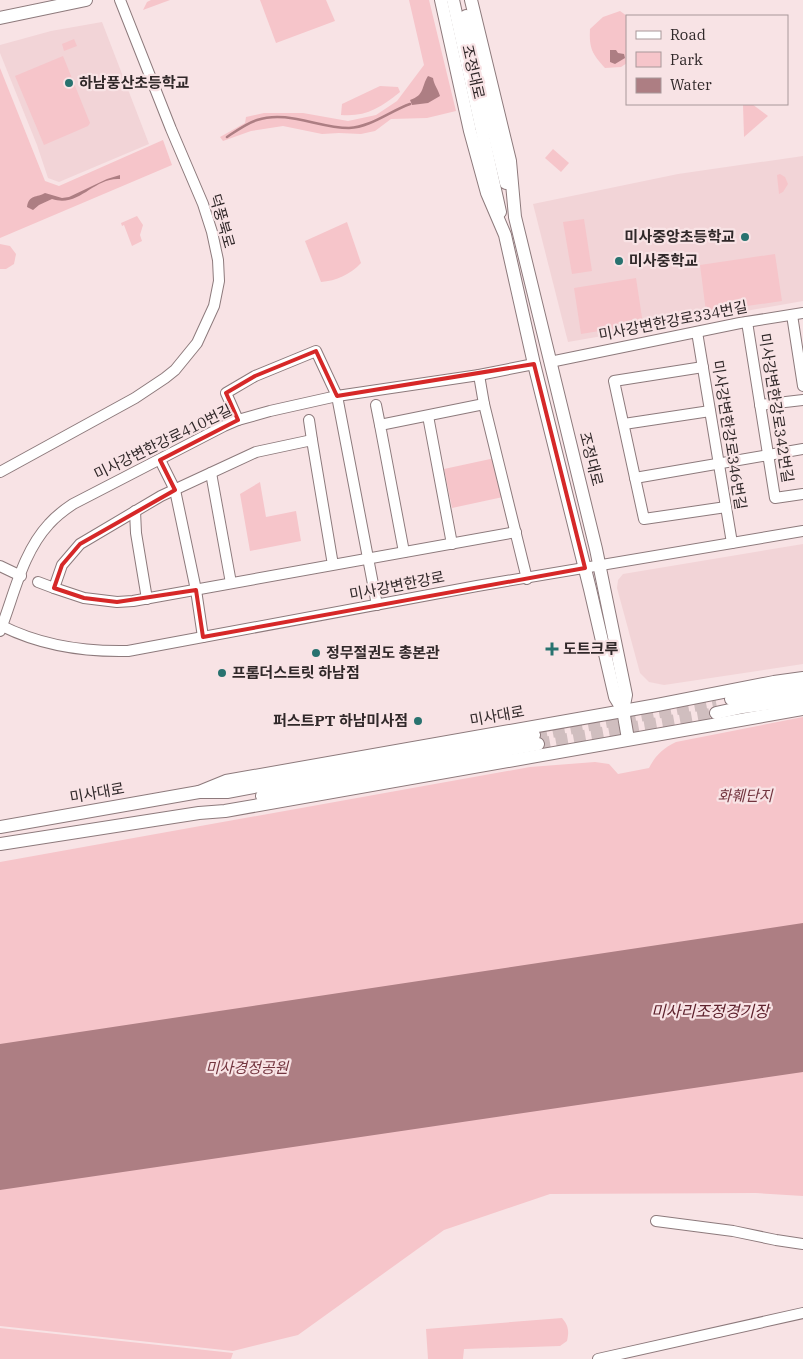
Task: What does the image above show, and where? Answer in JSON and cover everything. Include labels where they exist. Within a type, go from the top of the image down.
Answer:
[{"type":"main road","points":[[0,18],[86,0]]},
{"type":"main road","name":"조정대로","points":[[441,0],[470,131],[487,194],[505,236]]},
{"type":"main road","name":"조정대로","points":[[453,0],[534,364],[615,697],[623,710]]},
{"type":"main road","name":"조정대로","points":[[463,0],[501,165],[600,566],[626,695],[623,710],[628,739]]},
{"type":"main road","name":"조정대로","points":[[472,0],[510,161],[515,217]]},
{"type":"main road","name":"미사대로","points":[[716,703],[774,682],[803,678]]},
{"type":"main road","name":"미사대로","points":[[199,792],[226,780],[623,710],[716,703],[803,689]]},
{"type":"main road","name":"미사대로","points":[[716,703],[744,707],[803,699]]},
{"type":"main road","points":[[716,703],[708,700],[707,706],[710,716],[716,720],[726,722]]},
{"type":"main road","name":"미사대로","points":[[0,844],[199,813],[225,811],[803,709]]},
{"type":"main road","name":"미사대로","points":[[0,827],[199,792],[227,792],[537,739],[228,802],[199,813]]},
{"type":"street","name":"덕풍북로","points":[[0,472],[135,398],[165,378],[175,370],[197,344],[214,306],[219,281],[215,240],[203,204],[120,0]]},
{"type":"street","name":"미사강변한강로334번길","points":[[550,362],[747,322],[803,313]]},
{"type":"street","points":[[792,315],[803,386]]},
{"type":"street","name":"미사강변한강로342번길","points":[[747,322],[775,498],[803,494]]},
{"type":"street","name":"미사강변한강로346번길","points":[[697,332],[732,543]]},
{"type":"street","points":[[238,420],[226,393],[255,376],[316,351],[337,396],[377,605]]},
{"type":"street","name":"미사강변한강로410번길","points":[[1,627],[28,556],[39,537],[61,513],[72,504],[224,426],[270,411],[337,396],[479,375],[534,364]]},
{"type":"street","points":[[703,367],[614,380],[644,519],[726,507]]},
{"type":"street","points":[[479,375],[484,404],[527,579]]},
{"type":"street","points":[[760,405],[803,400]]},
{"type":"street","points":[[380,425],[484,404]]},
{"type":"street","points":[[376,405],[404,552]]},
{"type":"street","points":[[624,424],[710,411]]},
{"type":"street","points":[[428,416],[452,544]]},
{"type":"street","points":[[309,420],[333,565]]},
{"type":"street","points":[[54,588],[62,565],[80,544],[136,511],[174,490],[256,452],[312,440]]},
{"type":"street","points":[[635,478],[803,449]]},
{"type":"street","points":[[160,460],[174,490],[196,590],[203,637]]},
{"type":"street","points":[[211,473],[231,583]]},
{"type":"street","points":[[136,511],[136,533],[147,599]]},
{"type":"street","name":"미사강변한강로","points":[[1,627],[75,649],[128,651],[482,585],[527,579],[803,531]]},
{"type":"street","points":[[38,582],[84,598],[117,602],[147,599],[516,532]]},
{"type":"street","points":[[0,566],[21,576]]},
{"type":"street","points":[[656,1221],[734,1231],[803,1244]]},
{"type":"street","points":[[598,1359],[803,1313]]},
{"type":"highlighted area","points":[[316,351],[337,396],[534,364],[585,568],[203,637],[196,590],[117,602],[84,598],[54,588],[62,565],[80,544],[175,490],[160,460],[238,420],[226,393],[255,376]]},
{"type":"shaded area","name":"하남풍산초등학교","points":[[102,22],[149,144],[59,182],[48,178],[37,145],[0,53],[0,45],[51,31]]},
{"type":"shaded area","points":[[803,156],[803,301],[568,342],[533,204],[678,174]]},
{"type":"shaded area","points":[[803,544],[803,664],[664,685],[649,682],[640,673],[617,588],[618,580],[623,574]]},
{"type":"green space","points":[[151,0],[170,0],[143,10],[147,2]]},
{"type":"green space","points":[[260,0],[326,0],[335,21],[276,43]]},
{"type":"green space","points":[[409,0],[429,0],[456,111],[427,118],[391,119],[375,131],[361,134],[322,134],[283,126],[251,131],[223,141],[220,137],[245,123],[246,117],[264,113],[303,113],[348,121],[376,115],[397,101],[424,65]]},
{"type":"green space","points":[[620,11],[626,15],[626,64],[621,67],[605,68],[592,50],[590,29],[603,17]]},
{"type":"green space","points":[[74,39],[77,46],[64,51],[62,44]]},
{"type":"green space","points":[[63,56],[90,123],[88,126],[44,145],[15,76]]},
{"type":"green space","points":[[0,68],[45,181],[59,186],[163,140],[172,165],[0,238]]},
{"type":"green space","points":[[380,86],[398,87],[400,92],[386,103],[365,113],[341,115],[342,104]]},
{"type":"green space","points":[[743,105],[753,105],[768,116],[744,137]]},
{"type":"green space","points":[[553,149],[569,163],[561,172],[545,158]]},
{"type":"green space","points":[[780,174],[785,177],[788,184],[783,192],[779,194],[777,175]]},
{"type":"green space","points":[[137,216],[143,225],[140,235],[142,241],[132,246],[124,225],[122,226],[121,223]]},
{"type":"green space","points":[[584,219],[592,271],[572,274],[563,222]]},
{"type":"green space","points":[[347,222],[361,263],[343,276],[321,282],[305,241]]},
{"type":"green space","points":[[0,244],[10,246],[16,254],[14,264],[6,269],[0,269]]},
{"type":"green space","points":[[775,254],[782,301],[706,312],[700,265]]},
{"type":"green space","points":[[636,278],[643,324],[581,334],[574,288]]},
{"type":"green space","points":[[495,458],[503,497],[452,508],[444,469]]},
{"type":"green space","points":[[260,482],[266,517],[296,511],[301,541],[250,551],[240,494]]},
{"type":"green space","name":"미사경정공원","points":[[803,717],[803,1196],[756,1193],[550,1194],[444,1230],[298,1335],[233,1351],[0,1326],[0,862],[530,767],[595,762],[609,764],[618,774],[649,768],[660,753],[676,742]]},
{"type":"green space","points":[[562,1318],[567,1326],[568,1335],[567,1341],[560,1346],[464,1349],[463,1359],[428,1359],[426,1329]]},
{"type":"green space","points":[[0,1328],[233,1353],[231,1359],[0,1359]]},
{"type":"water","points":[[610,50],[616,50],[618,53],[624,54],[625,58],[615,64],[610,62]]},
{"type":"water","points":[[428,76],[433,78],[440,96],[428,103],[412,105],[410,100],[418,96]]},
{"type":"water","points":[[120,175],[120,179],[102,183],[71,199],[62,201],[52,199],[33,210],[27,207],[31,198],[45,193],[62,198],[69,197]]},
{"type":"water","name":"미사리조정경기장","points":[[803,923],[803,1072],[0,1190],[0,1044]]},
{"type":"waterway","points":[[227,137],[249,123],[269,117],[292,118],[337,127],[357,127],[373,122],[410,104]]},
{"type":"tunnel","points":[[535,735],[716,702]]},
{"type":"tunnel","points":[[538,744],[716,713]]},
{"type":"place","name":"하남풍산초등학교","points":[[69,83]]},
{"type":"place","name":"미사중앙초등학교","points":[[745,237]]},
{"type":"place","name":"미사중학교","points":[[619,261]]},
{"type":"place","name":"도트크루","points":[[552,649]]},
{"type":"place","name":"정무절권도 총본관","points":[[316,653]]},
{"type":"place","name":"프롬더스트릿 하남점","points":[[222,673]]},
{"type":"place","name":"퍼스트PT 하남미사점","points":[[418,721]]},
{"type":"park label","name":"화훼단지","points":[[745,796]]}]
